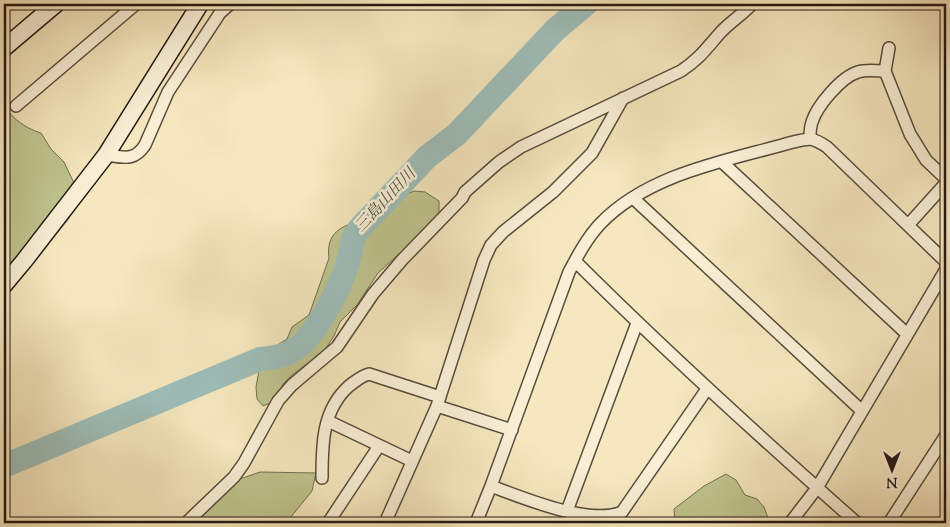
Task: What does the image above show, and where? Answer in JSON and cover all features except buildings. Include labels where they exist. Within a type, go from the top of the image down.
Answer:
[{"type":"street","points":[[4,48],[56,4]]},
{"type":"street","points":[[16,106],[136,4]]},
{"type":"street","points":[[4,285],[106,155],[200,4]]},
{"type":"street","points":[[106,155],[132,158],[141,152],[146,145],[168,92],[220,14],[230,4]]},
{"type":"street","points":[[186,523],[234,477],[244,463],[278,401],[292,385],[337,346],[402,260],[462,198],[465,192],[499,162],[521,147],[681,71],[710,47],[721,33],[752,4]]},
{"type":"street","points":[[889,48],[885,71],[910,134],[926,160],[946,181],[909,224]]},
{"type":"street","points":[[810,138],[814,116],[836,85],[843,79],[860,71],[885,71]]},
{"type":"street","points":[[385,523],[438,402],[484,260],[491,244],[553,192],[592,153],[624,98]]},
{"type":"street","points":[[476,523],[569,272],[580,251],[598,226],[622,204],[632,198],[672,177],[810,138],[817,140],[827,147],[909,224],[946,262]]},
{"type":"street","points":[[722,162],[907,334]]},
{"type":"street","points":[[632,198],[862,411]]},
{"type":"street","points":[[575,261],[707,389],[857,523]]},
{"type":"street","points":[[790,523],[817,488],[946,269]]},
{"type":"street","points":[[567,511],[637,323]]},
{"type":"street","points":[[322,478],[322,444],[334,404],[342,393],[364,375],[369,374],[512,430]]},
{"type":"street","points":[[491,486],[550,507],[567,511],[597,515],[615,515],[622,512],[707,389]]},
{"type":"street","points":[[328,421],[412,462]]},
{"type":"street","points":[[890,523],[945,441]]},
{"type":"street","points":[[328,523],[379,446]]},
{"type":"green space","points":[[4,107],[21,123],[41,133],[51,149],[64,162],[74,183],[69,218],[4,298]]},
{"type":"green space","points":[[414,191],[425,192],[439,201],[439,212],[434,222],[378,273],[357,305],[340,322],[334,336],[324,351],[292,375],[283,384],[278,395],[270,403],[263,406],[257,399],[256,387],[260,365],[268,351],[287,339],[292,327],[309,315],[329,258],[329,247],[332,238],[337,231],[353,223],[381,219],[386,214],[389,202]]},
{"type":"green space","points":[[260,472],[316,473],[312,491],[286,523],[186,523],[207,503],[240,479]]},
{"type":"green space","points":[[726,474],[736,480],[745,495],[757,499],[764,507],[770,523],[675,523],[674,509],[704,486]]},
{"type":"waterway","name":"三島山田川","points":[[4,466],[260,359],[283,355],[299,346],[317,325],[333,299],[348,262],[354,237],[359,229],[427,157],[457,134],[555,30],[586,4]]}]
